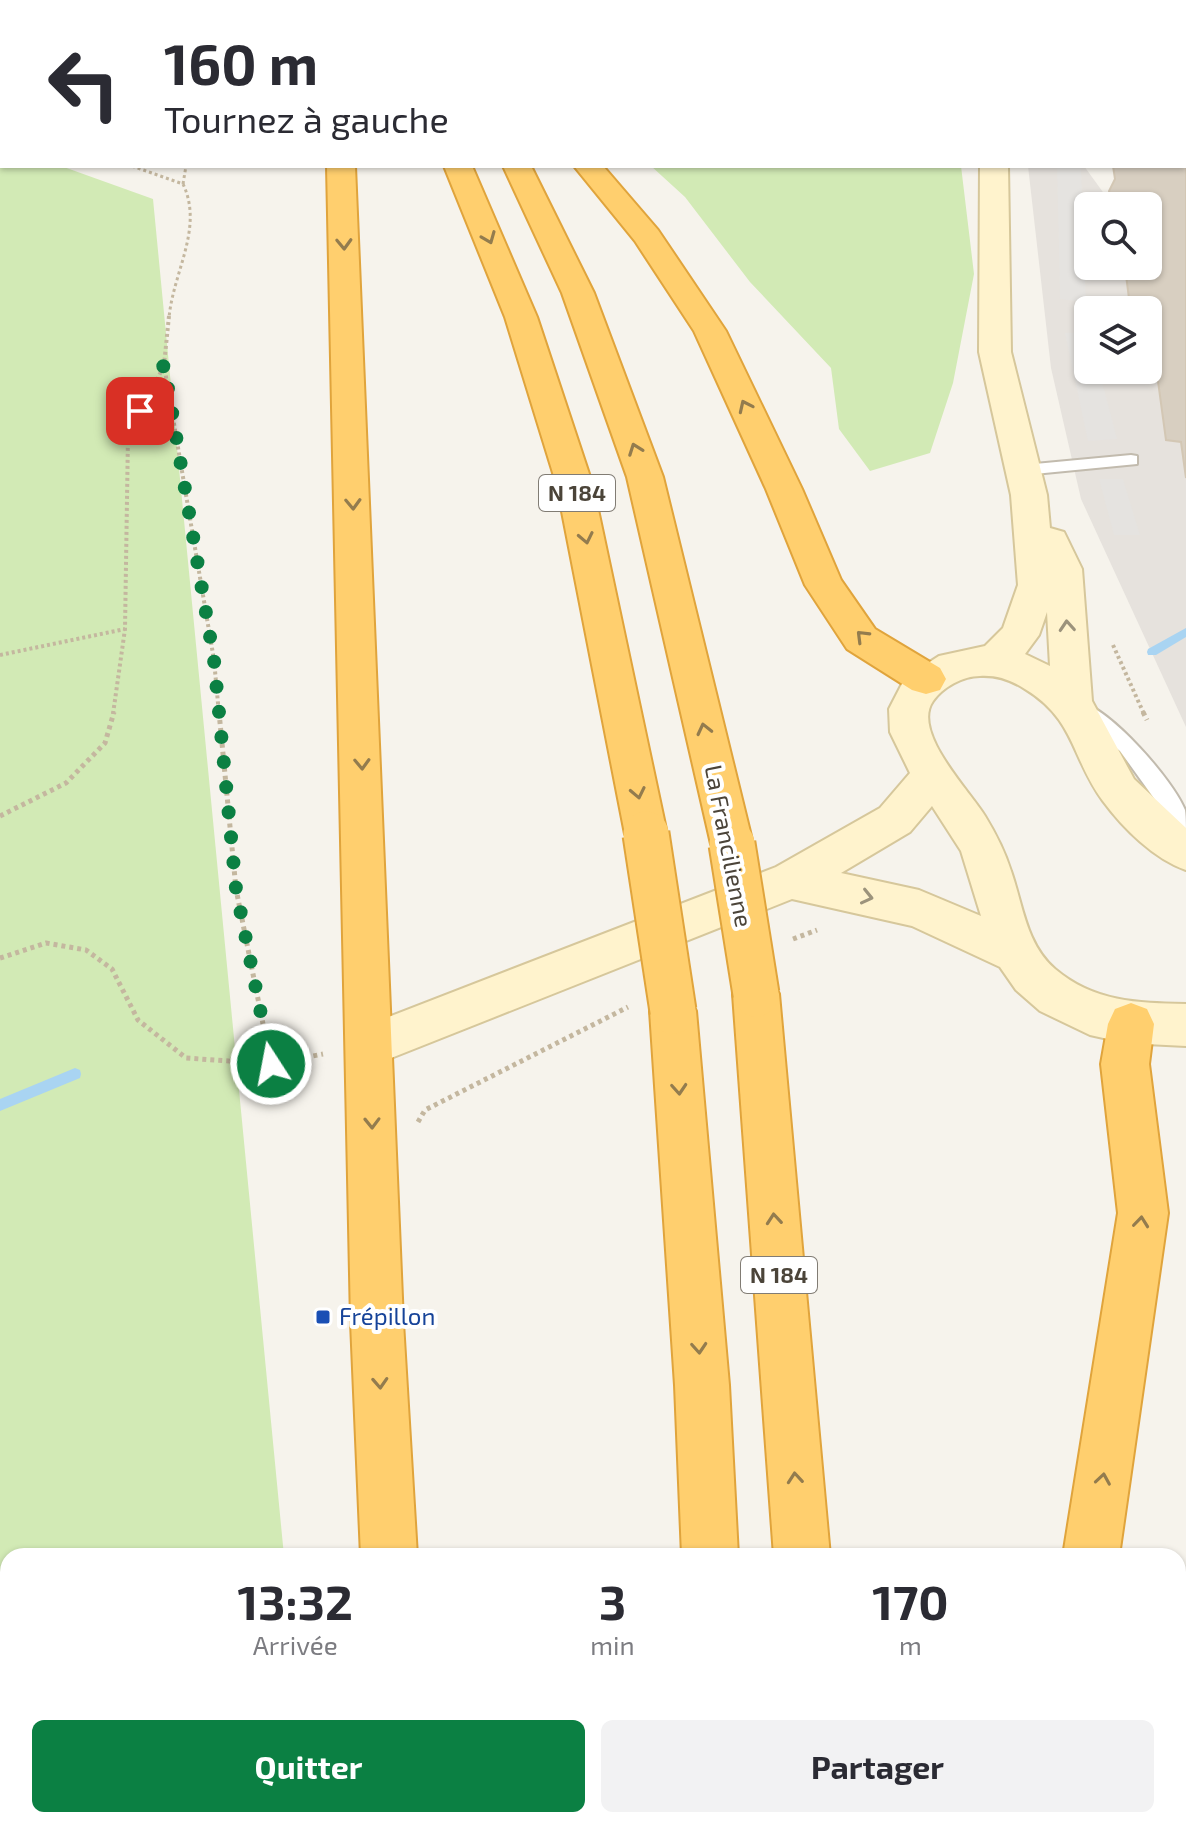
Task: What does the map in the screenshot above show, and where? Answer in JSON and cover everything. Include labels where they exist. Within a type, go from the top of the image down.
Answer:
[{"type":"highway","points":[[341,168],[371,1045],[377,1322],[389,1548]]},
{"type":"highway","name":"N 184","points":[[459,168],[521,317],[575,486],[646,834],[673,1011],[702,1385],[710,1548]]},
{"type":"highway","name":"La Francilienne","points":[[518,168],[578,293],[645,477],[732,844],[756,994],[801,1548]]},
{"type":"highway","points":[[590,168],[647,236],[710,331],[784,489],[824,585],[861,639],[926,679]]},
{"type":"highway","points":[[1092,1548],[1143,1213],[1125,1064],[1131,1024]]},
{"type":"street","points":[[994,168],[995,352],[1027,482],[1037,585],[1020,635],[995,660]]},
{"type":"street","points":[[1027,482],[1063,569],[1072,704],[1118,790],[1159,832],[1186,852]]},
{"type":"street","points":[[1072,704],[1026,671],[995,660],[959,662],[926,679],[908,704],[909,734],[980,844],[1015,953],[1033,977],[1055,997],[1091,1017],[1131,1024],[1186,1025]]},
{"type":"street","points":[[371,1045],[791,880],[895,820],[933,775]]},
{"type":"street","points":[[791,880],[919,909],[1015,953]]},
{"type":"lane","points":[[1027,482],[1131,460]]},
{"type":"lane","points":[[1072,704],[1103,721],[1133,752],[1186,827]]},
{"type":"path","points":[[138,168],[183,184]]},
{"type":"path","points":[[186,168],[183,184],[191,201],[191,230],[171,295],[164,365],[214,660],[236,889],[271,1064]]},
{"type":"path","points":[[0,816],[66,783],[105,743],[115,708],[125,629],[128,434],[164,365]]},
{"type":"path","points":[[0,655],[125,629]]},
{"type":"path","points":[[0,958],[46,943],[86,950],[112,969],[138,1020],[186,1058],[271,1064],[371,1045]]},
{"type":"shaded area","points":[[1028,168],[1085,168],[1103,192],[1074,192],[1074,280],[1160,280],[1186,309],[1186,727],[1081,499],[1051,368]]},
{"type":"shaded area","points":[[1057,168],[1081,168],[1082,192],[1074,192],[1074,280],[1085,280],[1086,296],[1074,296],[1074,301],[1060,299]]},
{"type":"shaded area","points":[[1065,333],[1074,333],[1074,375]]},
{"type":"shaded area","points":[[1076,384],[1103,384],[1117,439],[1088,441]]},
{"type":"shaded area","points":[[1099,479],[1123,479],[1140,535],[1114,535]]},
{"type":"green space","points":[[0,168],[67,168],[153,199],[283,1548],[0,1548]]},
{"type":"green space","points":[[653,168],[961,168],[974,274],[953,383],[930,453],[870,471],[839,429],[831,368],[750,282],[685,197]]},
{"type":"building","points":[[1113,168],[1186,168],[1186,478],[1181,442],[1166,440],[1158,384],[1162,384],[1162,296],[1129,296],[1127,280],[1162,280],[1162,192],[1109,191],[1115,179]]},
{"type":"waterway","points":[[1152,652],[1186,632]]},
{"type":"waterway","points":[[0,1105],[75,1074]]},
{"type":"place","name":"Frépillon","points":[[323,1317]]},
{"type":"route","points":[[140,411],[164,365],[214,660],[236,889],[271,1064]]}]
